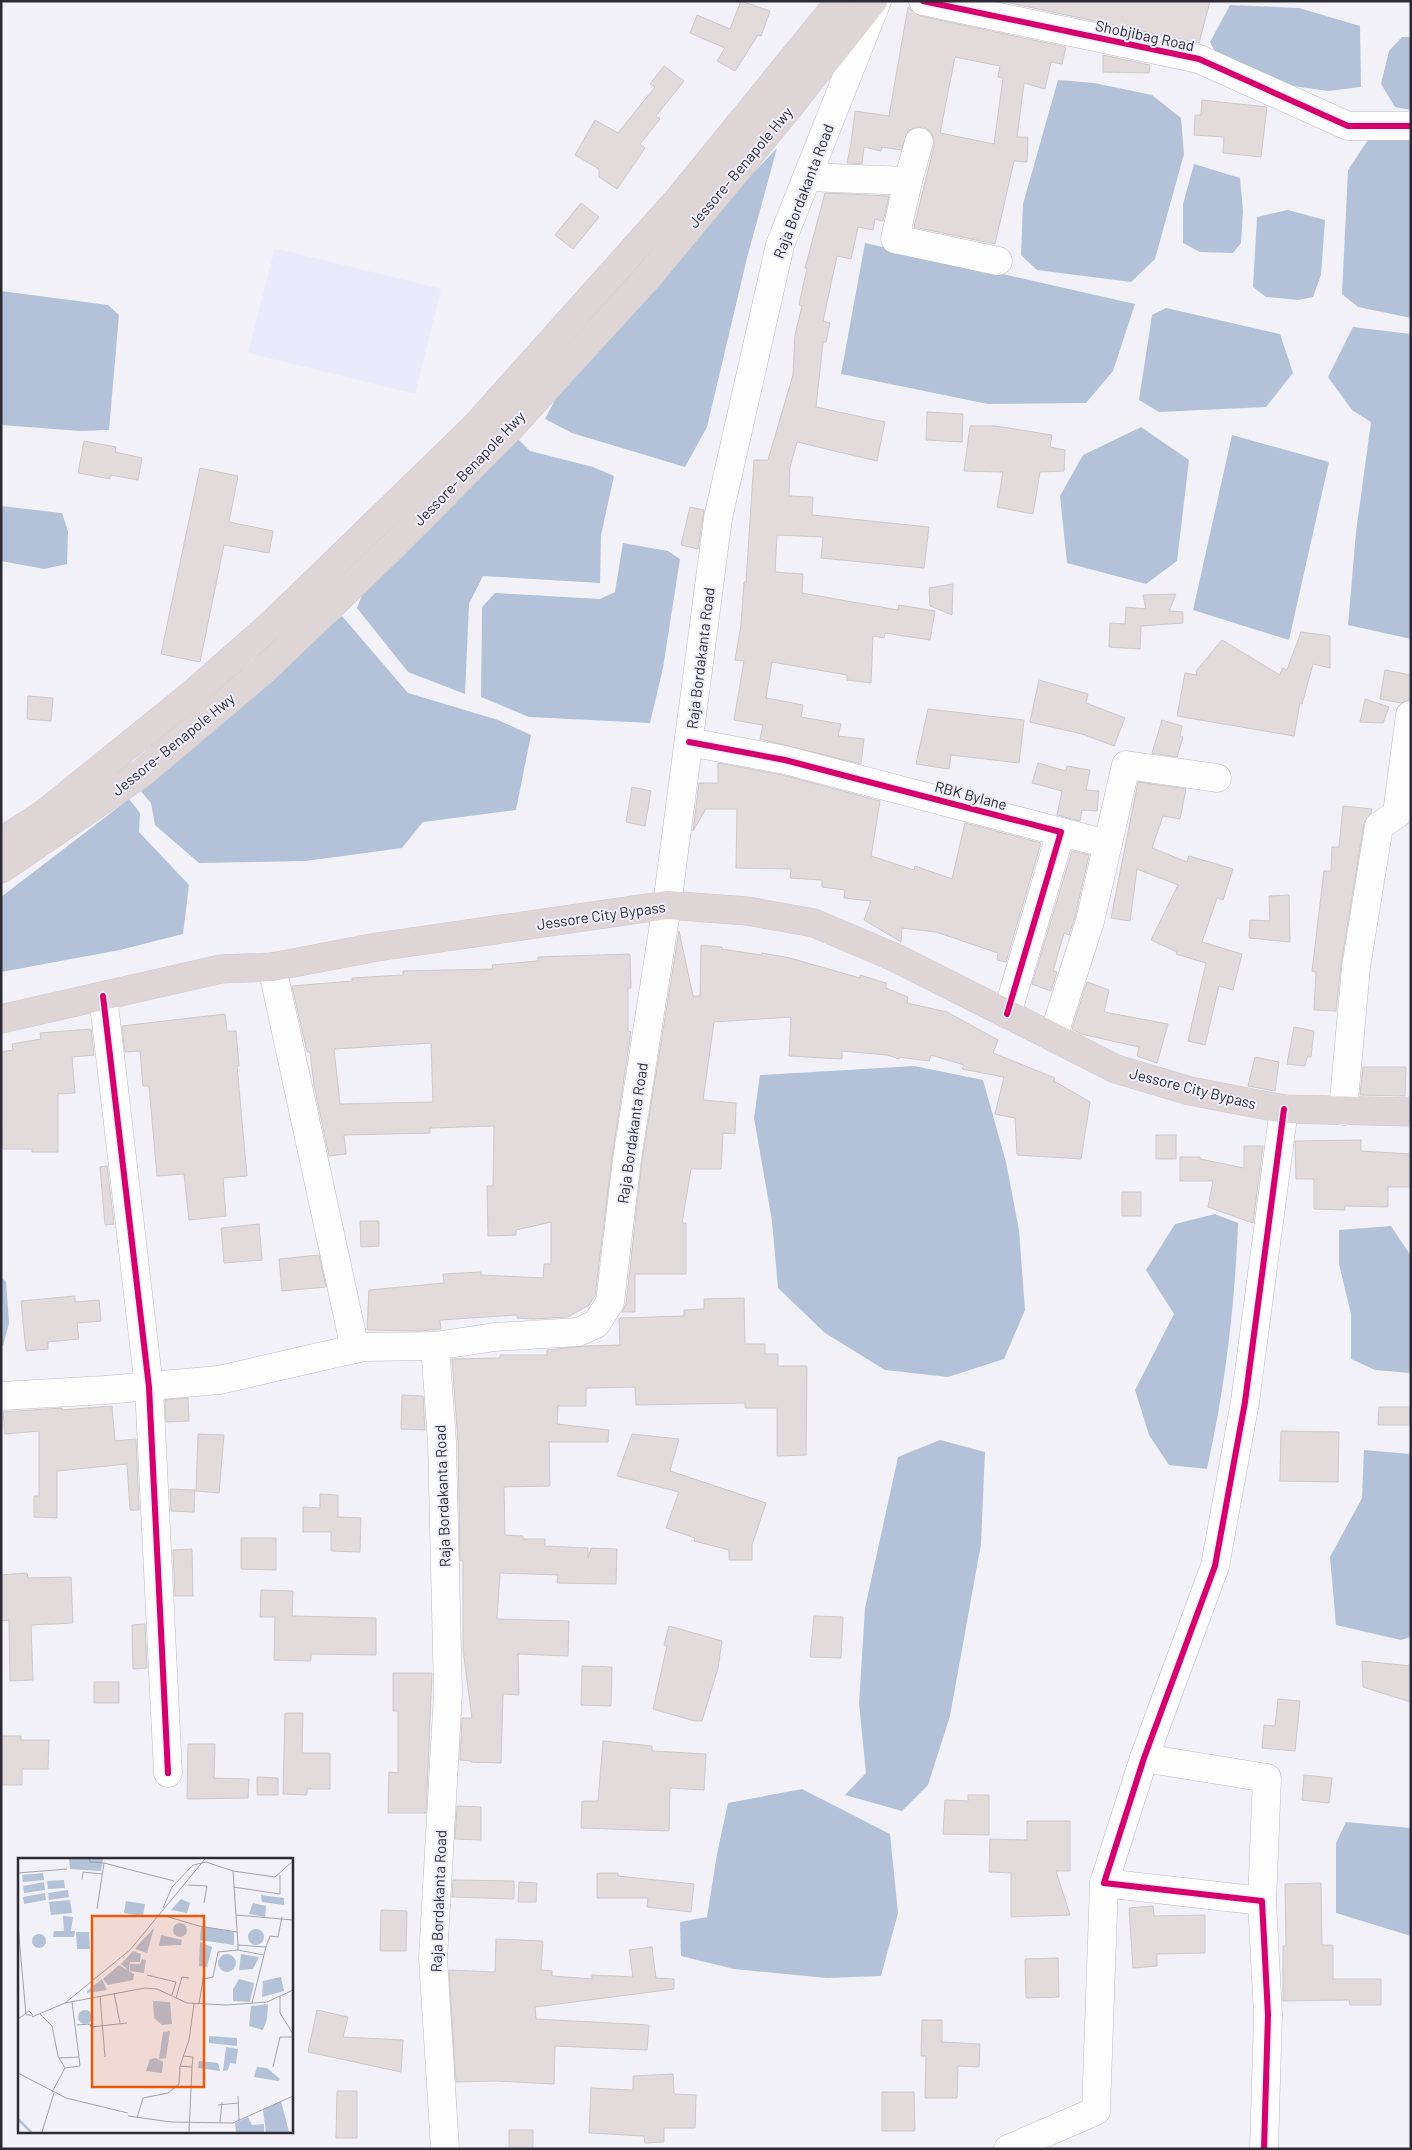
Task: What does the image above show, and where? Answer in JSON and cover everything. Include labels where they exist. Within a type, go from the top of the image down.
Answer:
[{"type":"highway","name":"Jessore- Benapole Hwy","points":[[1,842],[45,813],[190,696],[275,621],[474,427],[678,200],[840,1]]},
{"type":"highway","name":"Jessore- Benapole Hwy","points":[[1,869],[142,773],[264,670],[394,545],[510,428],[648,278],[875,1]]},
{"type":"highway","name":"Jessore City Bypass","points":[[1,1019],[221,969],[272,967],[377,947],[667,905],[747,911],[814,923],[896,958],[1116,1069],[1190,1091],[1284,1110],[1411,1112]]},
{"type":"street","name":"Raja Bordakanta Road","points":[[445,2149],[433,1958],[448,1693],[442,1442],[435,1346],[495,1337],[578,1332],[596,1324],[610,1302],[627,1158],[667,905],[718,518],[780,245],[875,1]]},
{"type":"street","name":"Shobjibag Road","points":[[923,1],[1199,59],[1348,126],[1411,126]]},
{"type":"street","points":[[919,142],[895,239],[998,261]]},
{"type":"street","points":[[807,177],[908,181]]},
{"type":"street","points":[[1408,728],[1400,794],[1411,794]]},
{"type":"street","points":[[1343,1111],[1356,967],[1379,826],[1397,814],[1408,728]]},
{"type":"street","name":"RBK Bylane","points":[[689,742],[785,760],[1108,844]]},
{"type":"street","points":[[1053,1037],[1090,921],[1126,765],[1217,778]]},
{"type":"street","points":[[1007,1014],[1061,832]]},
{"type":"street","points":[[272,967],[355,1349]]},
{"type":"street","points":[[103,996],[149,1386],[168,1773]]},
{"type":"street","points":[[1008,2149],[1096,2111],[1104,1883],[1144,1758],[1215,1566],[1245,1402],[1284,1110]]},
{"type":"street","points":[[1,1396],[219,1380],[355,1349],[435,1346]]},
{"type":"street","points":[[1144,1758],[1267,1778],[1262,1901],[1268,2015],[1264,2149]]},
{"type":"street","points":[[1104,1883],[1262,1901]]},
{"type":"shaded area","points":[[1230,5],[1299,8],[1360,26],[1361,87],[1328,91],[1286,85],[1217,55],[1210,42]]},
{"type":"shaded area","points":[[1402,37],[1411,37],[1411,110],[1395,107],[1381,84],[1389,51]]},
{"type":"shaded area","points":[[1058,80],[1094,83],[1152,95],[1181,118],[1184,154],[1155,259],[1131,282],[1037,270],[1021,255],[1023,204]]},
{"type":"shaded area","points":[[1376,128],[1411,130],[1411,318],[1358,307],[1342,294],[1348,170]]},
{"type":"shaded area","points":[[777,148],[747,258],[707,427],[685,467],[572,433],[545,419],[574,363]]},
{"type":"shaded area","points":[[1194,164],[1240,178],[1243,211],[1241,243],[1233,253],[1200,252],[1183,243],[1183,204]]},
{"type":"shaded area","points":[[1288,210],[1325,220],[1321,275],[1313,297],[1299,300],[1266,297],[1253,287],[1257,217]]},
{"type":"shaded area","points":[[865,243],[1135,304],[1113,371],[1086,403],[988,404],[841,374]]},
{"type":"shaded area","points":[[275,248],[441,289],[415,394],[248,353]]},
{"type":"shaded area","points":[[1,291],[108,305],[119,315],[109,430],[80,431],[1,425]]},
{"type":"shaded area","points":[[1166,308],[1280,334],[1293,373],[1266,407],[1159,412],[1139,400],[1152,315]]},
{"type":"shaded area","points":[[1353,327],[1411,334],[1411,639],[1348,625],[1356,532],[1371,422],[1352,410],[1328,377]]},
{"type":"shaded area","points":[[1141,427],[1189,460],[1177,561],[1146,584],[1067,563],[1060,496],[1083,455]]},
{"type":"shaded area","points":[[1232,435],[1329,462],[1289,640],[1193,610]]},
{"type":"shaded area","points":[[515,436],[530,451],[593,467],[614,476],[601,535],[600,583],[483,576],[469,604],[465,694],[408,672],[357,608],[364,590]]},
{"type":"shaded area","points":[[1,506],[62,513],[68,531],[67,564],[44,569],[1,561]]},
{"type":"shaded area","points":[[623,543],[668,551],[680,559],[663,668],[650,723],[529,717],[481,697],[482,607],[495,593],[600,599],[615,592]]},
{"type":"shaded area","points":[[342,616],[408,693],[498,720],[531,735],[516,810],[423,822],[402,848],[306,861],[199,863],[155,825],[151,803],[139,789],[270,675]]},
{"type":"shaded area","points":[[129,799],[140,813],[139,832],[189,885],[183,934],[120,950],[1,972],[1,897]]},
{"type":"shaded area","points":[[914,1066],[983,1080],[1006,1162],[1019,1230],[1025,1310],[1004,1359],[948,1377],[885,1370],[825,1333],[778,1288],[772,1221],[754,1118],[760,1075]]},
{"type":"shaded area","points":[[1215,1214],[1238,1223],[1232,1316],[1219,1408],[1207,1469],[1169,1465],[1149,1435],[1135,1390],[1174,1314],[1146,1270],[1175,1224]]},
{"type":"shaded area","points":[[1391,1226],[1411,1256],[1411,1373],[1375,1370],[1351,1359],[1351,1314],[1339,1264],[1339,1230]]},
{"type":"shaded area","points":[[1,1278],[6,1281],[9,1323],[3,1346],[1,1346]]},
{"type":"shaded area","points":[[940,1440],[985,1452],[981,1544],[950,1716],[928,1785],[902,1811],[845,1795],[866,1773],[859,1704],[865,1608],[898,1457]]},
{"type":"shaded area","points":[[1364,1450],[1411,1454],[1411,1637],[1401,1640],[1336,1625],[1330,1557],[1362,1498]]},
{"type":"shaded area","points":[[802,1789],[890,1834],[898,1913],[881,1976],[827,1978],[734,1969],[681,1956],[680,1922],[707,1917],[717,1854],[728,1803]]},
{"type":"shaded area","points":[[1346,1822],[1411,1828],[1411,1936],[1336,1913],[1336,1843]]},
{"type":"building","points":[[741,1],[770,11],[761,36],[758,35],[735,71],[717,61],[725,48],[690,33],[697,15],[730,29]]},
{"type":"building","points":[[1000,1],[1210,1],[1199,43]]},
{"type":"building","points":[[908,7],[920,16],[1066,47],[1062,64],[1051,62],[1045,89],[1024,83],[1017,137],[1028,137],[1027,162],[1014,161],[995,244],[914,227],[934,146],[934,138],[930,131],[924,127],[916,127],[908,131],[901,150],[882,147],[881,151],[864,147],[862,164],[847,163],[855,111],[889,116]],"holes":[[[955,57],[1000,66],[998,77],[1003,78],[994,144],[940,133]]]},
{"type":"building","points":[[1103,55],[1150,65],[1149,73],[1103,72]]},
{"type":"building","points":[[664,66],[684,81],[656,116],[660,119],[640,144],[645,148],[617,189],[599,177],[599,169],[575,155],[595,120],[618,133],[655,87],[650,84]]},
{"type":"building","points":[[1202,100],[1267,107],[1261,157],[1223,153],[1224,137],[1194,135],[1195,115],[1201,115]]},
{"type":"building","points":[[825,193],[889,196],[883,221],[875,219],[873,230],[858,227],[851,259],[837,256],[823,321],[830,323],[826,342],[823,342],[816,407],[885,422],[877,461],[797,442],[790,467],[789,496],[813,497],[812,515],[929,527],[924,568],[821,558],[823,537],[777,535],[775,572],[803,574],[802,593],[898,610],[899,605],[935,611],[930,640],[885,633],[884,638],[873,636],[871,683],[847,680],[847,675],[772,662],[766,698],[803,705],[801,717],[841,724],[838,736],[864,739],[861,764],[760,739],[763,725],[734,720],[744,661],[735,660],[741,625],[744,582],[746,582],[754,460],[768,460],[793,375],[795,335],[802,306],[799,305],[807,268],[805,268]]},
{"type":"building","points":[[581,203],[599,217],[573,249],[555,235]]},
{"type":"building","points":[[927,412],[963,414],[962,442],[926,440]]},
{"type":"building","points":[[970,426],[996,426],[1052,435],[1050,447],[1065,450],[1064,471],[1040,472],[1033,514],[997,507],[1003,472],[964,471]]},
{"type":"building","points":[[84,441],[116,447],[115,452],[142,458],[138,480],[110,475],[110,479],[78,473]]},
{"type":"building","points":[[200,468],[238,476],[229,522],[273,531],[269,553],[224,545],[200,662],[161,654]]},
{"type":"building","points":[[690,507],[704,510],[698,549],[681,545]]},
{"type":"building","points":[[953,584],[952,615],[930,606],[929,588]]},
{"type":"building","points":[[1176,594],[1169,611],[1183,612],[1183,623],[1141,626],[1140,649],[1109,647],[1110,623],[1125,624],[1126,607],[1146,609],[1143,595]]},
{"type":"building","points":[[1301,632],[1330,636],[1330,668],[1313,664],[1302,704],[1300,703],[1294,736],[1177,716],[1185,673],[1197,675],[1196,671],[1222,640],[1280,675],[1282,668],[1287,670]]},
{"type":"building","points":[[1385,670],[1411,675],[1411,700],[1401,703],[1380,699]]},
{"type":"building","points":[[1039,680],[1088,694],[1086,703],[1125,718],[1114,746],[1082,734],[1030,722]]},
{"type":"building","points":[[28,696],[53,698],[51,721],[27,719]]},
{"type":"building","points":[[1365,699],[1389,707],[1383,723],[1360,722]]},
{"type":"building","points":[[928,709],[1024,720],[1019,763],[951,755],[949,769],[916,764]]},
{"type":"building","points":[[1162,720],[1182,726],[1180,736],[1183,737],[1177,757],[1152,753]]},
{"type":"building","points":[[718,763],[782,775],[880,801],[871,856],[914,870],[915,866],[952,879],[965,823],[1041,843],[1006,962],[997,960],[998,953],[936,932],[902,928],[901,942],[864,920],[871,901],[844,898],[845,890],[822,887],[822,880],[790,878],[791,869],[736,868],[737,809],[706,809],[693,831],[699,783],[718,783]]},
{"type":"building","points":[[1038,763],[1066,771],[1067,766],[1090,770],[1086,790],[1099,791],[1097,811],[1082,810],[1080,821],[1057,815],[1062,791],[1032,783]]},
{"type":"building","points":[[1138,782],[1186,789],[1180,819],[1163,816],[1152,848],[1187,862],[1189,856],[1233,869],[1223,900],[1217,898],[1202,942],[1242,954],[1233,990],[1219,986],[1205,1045],[1188,1041],[1206,963],[1176,954],[1177,952],[1151,940],[1178,885],[1137,869],[1130,921],[1111,918]]},
{"type":"building","points":[[632,787],[651,791],[645,826],[626,822]]},
{"type":"building","points":[[1343,806],[1372,809],[1364,823],[1341,964],[1336,1011],[1314,1010],[1316,972],[1312,971],[1324,871],[1331,871],[1332,847],[1339,847]]},
{"type":"building","points":[[1072,851],[1089,855],[1075,917],[1069,935],[1064,933],[1053,971],[1057,972],[1051,991],[1032,984]]},
{"type":"building","points":[[1289,895],[1290,942],[1249,938],[1250,920],[1270,921],[1269,896]]},
{"type":"building","points":[[679,931],[693,996],[700,996],[701,945],[722,947],[722,949],[790,958],[860,978],[860,975],[886,983],[886,988],[908,997],[907,1003],[947,1012],[998,1040],[993,1053],[1055,1078],[1054,1081],[1090,1102],[1081,1159],[1017,1155],[1015,1118],[995,1114],[1004,1077],[962,1069],[964,1065],[931,1055],[929,1061],[842,1051],[842,1059],[789,1056],[791,1017],[714,1022],[703,1100],[736,1103],[735,1134],[723,1133],[721,1169],[691,1169],[682,1223],[686,1223],[686,1274],[635,1274],[635,1312],[622,1312],[626,1304],[642,1161]]},
{"type":"building","points":[[630,954],[631,988],[628,988],[628,1031],[631,1032],[612,1157],[595,1296],[589,1305],[568,1317],[533,1319],[517,1318],[517,1315],[440,1320],[441,1329],[419,1331],[367,1330],[369,1290],[444,1283],[443,1274],[481,1272],[481,1275],[543,1278],[544,1264],[551,1264],[551,1222],[516,1230],[516,1235],[488,1236],[487,1186],[493,1186],[494,1126],[430,1128],[430,1133],[344,1135],[346,1154],[329,1156],[314,1085],[310,1052],[307,1052],[292,986],[352,981],[352,978],[403,975],[403,971],[493,969],[492,965],[538,961],[538,957]],"holes":[[[431,1043],[433,1102],[340,1104],[334,1049]]]},
{"type":"building","points":[[1087,982],[1109,990],[1104,1012],[1168,1024],[1157,1063],[1137,1056],[1139,1047],[1081,1034],[1072,1029]]},
{"type":"building","points":[[225,1014],[227,1031],[236,1031],[239,1066],[237,1066],[247,1176],[223,1178],[226,1216],[189,1220],[184,1174],[157,1176],[149,1086],[143,1086],[140,1051],[125,1052],[122,1026]]},
{"type":"building","points":[[1294,1027],[1314,1031],[1311,1057],[1307,1057],[1305,1066],[1287,1064]]},
{"type":"building","points":[[91,1029],[94,1055],[72,1057],[75,1093],[58,1094],[58,1152],[32,1152],[32,1149],[2,1149],[1,1052],[13,1050],[12,1044],[41,1039],[40,1033]]},
{"type":"building","points":[[1255,1057],[1279,1062],[1275,1091],[1248,1086]]},
{"type":"building","points":[[1363,1067],[1406,1067],[1405,1096],[1360,1095]]},
{"type":"building","points":[[1156,1135],[1176,1135],[1176,1159],[1156,1159]]},
{"type":"building","points":[[1361,1140],[1361,1151],[1411,1154],[1411,1187],[1388,1187],[1388,1207],[1345,1206],[1345,1210],[1314,1209],[1314,1179],[1296,1179],[1295,1141]]},
{"type":"building","points":[[1244,1146],[1263,1146],[1253,1223],[1208,1207],[1213,1181],[1180,1181],[1180,1157],[1200,1157],[1200,1159],[1244,1168]]},
{"type":"building","points":[[107,1166],[114,1224],[105,1225],[100,1167]]},
{"type":"building","points":[[1122,1192],[1141,1192],[1141,1216],[1122,1216]]},
{"type":"building","points":[[360,1221],[379,1221],[379,1246],[361,1247]]},
{"type":"building","points":[[259,1224],[262,1260],[224,1263],[221,1228]]},
{"type":"building","points":[[319,1255],[326,1287],[282,1291],[279,1259]]},
{"type":"building","points":[[75,1296],[75,1302],[99,1300],[101,1321],[77,1323],[79,1339],[48,1342],[48,1349],[26,1351],[21,1301]]},
{"type":"building","points":[[744,1298],[745,1344],[765,1344],[765,1354],[778,1354],[778,1366],[807,1366],[806,1455],[777,1456],[777,1408],[745,1408],[745,1403],[636,1405],[635,1387],[589,1388],[586,1389],[586,1406],[558,1406],[557,1424],[609,1430],[608,1442],[549,1442],[550,1486],[504,1487],[505,1535],[523,1536],[523,1539],[545,1539],[545,1546],[588,1548],[588,1558],[591,1548],[617,1549],[616,1584],[557,1583],[558,1575],[500,1573],[497,1619],[569,1621],[568,1656],[518,1654],[519,1695],[503,1694],[501,1763],[460,1760],[462,1718],[472,1718],[463,1649],[463,1561],[460,1561],[458,1442],[452,1359],[500,1358],[500,1355],[547,1355],[547,1350],[620,1345],[619,1318],[684,1316],[684,1310],[704,1309],[704,1299]]},
{"type":"building","points":[[402,1395],[423,1396],[425,1430],[401,1429]]},
{"type":"building","points":[[188,1398],[189,1421],[166,1422],[165,1400]]},
{"type":"building","points":[[112,1406],[115,1441],[136,1439],[139,1510],[130,1510],[127,1464],[57,1471],[57,1518],[34,1517],[34,1496],[39,1496],[39,1431],[5,1434],[3,1412]]},
{"type":"building","points":[[1379,1407],[1410,1407],[1410,1425],[1378,1425]]},
{"type":"building","points":[[1281,1431],[1339,1432],[1338,1482],[1280,1481]]},
{"type":"building","points":[[198,1434],[224,1435],[219,1493],[196,1491]]},
{"type":"building","points":[[632,1434],[679,1439],[670,1471],[766,1503],[752,1545],[752,1560],[729,1560],[729,1550],[694,1541],[695,1538],[666,1528],[679,1492],[617,1476]]},
{"type":"building","points":[[170,1489],[195,1490],[194,1512],[171,1511]]},
{"type":"building","points":[[320,1494],[338,1495],[338,1517],[361,1518],[360,1552],[331,1551],[331,1532],[303,1532],[303,1507],[320,1508]]},
{"type":"building","points":[[241,1538],[276,1538],[276,1570],[241,1569]]},
{"type":"building","points":[[192,1549],[193,1596],[175,1596],[173,1550]]},
{"type":"building","points":[[27,1573],[28,1578],[71,1577],[73,1623],[31,1625],[33,1680],[10,1681],[9,1620],[1,1621],[1,1575]]},
{"type":"building","points":[[261,1590],[293,1591],[292,1616],[376,1618],[376,1655],[311,1654],[311,1661],[274,1660],[275,1617],[260,1617]]},
{"type":"building","points":[[814,1616],[843,1617],[841,1658],[810,1657]]},
{"type":"building","points":[[145,1624],[147,1668],[133,1669],[132,1625]]},
{"type":"building","points":[[669,1626],[722,1641],[718,1668],[702,1721],[695,1721],[653,1709],[667,1646],[664,1645]]},
{"type":"building","points":[[1362,1661],[1411,1666],[1411,1702],[1363,1687]]},
{"type":"building","points":[[582,1666],[612,1667],[611,1706],[581,1705]]},
{"type":"building","points":[[393,1673],[432,1673],[426,1813],[388,1813],[389,1772],[398,1773],[398,1711],[393,1711]]},
{"type":"building","points":[[94,1682],[119,1682],[119,1703],[94,1703]]},
{"type":"building","points":[[1278,1699],[1300,1701],[1295,1751],[1262,1748],[1264,1725],[1275,1726]]},
{"type":"building","points":[[285,1713],[303,1713],[302,1753],[330,1753],[330,1789],[307,1789],[307,1795],[283,1794]]},
{"type":"building","points":[[1,1736],[21,1736],[21,1740],[49,1740],[48,1769],[22,1769],[22,1785],[1,1785]]},
{"type":"building","points":[[603,1741],[652,1746],[652,1751],[706,1754],[704,1790],[670,1788],[669,1831],[581,1828],[582,1801],[598,1801]]},
{"type":"building","points":[[188,1744],[215,1744],[214,1778],[249,1779],[248,1798],[187,1799]]},
{"type":"building","points":[[1304,1775],[1332,1778],[1329,1803],[1302,1800]]},
{"type":"building","points":[[257,1777],[278,1778],[278,1795],[257,1795]]},
{"type":"building","points":[[968,1795],[989,1795],[989,1835],[943,1834],[945,1800],[968,1801]]},
{"type":"building","points":[[457,1806],[481,1807],[481,1840],[455,1839]]},
{"type":"building","points":[[1027,1821],[1070,1821],[1070,1871],[1056,1871],[1070,1915],[1011,1917],[1011,1873],[989,1872],[990,1839],[1027,1840]]},
{"type":"building","points":[[597,1873],[618,1873],[618,1876],[694,1884],[691,1912],[647,1907],[648,1898],[597,1898]]},
{"type":"building","points":[[453,1880],[514,1881],[514,1899],[452,1897]]},
{"type":"building","points":[[519,1882],[537,1883],[536,1902],[518,1902]]},
{"type":"building","points":[[1321,1883],[1322,1945],[1333,1945],[1333,1979],[1381,1979],[1381,2005],[1350,2005],[1349,2000],[1283,2001],[1283,1946],[1286,1946],[1285,1884]]},
{"type":"building","points":[[1153,1906],[1154,1916],[1205,1915],[1205,1953],[1157,1954],[1157,1966],[1133,1968],[1129,1908]]},
{"type":"building","points":[[381,1910],[407,1911],[406,1951],[380,1951]]},
{"type":"building","points":[[496,1939],[543,1941],[541,1970],[552,1971],[552,1976],[592,1979],[592,1975],[633,1977],[629,1950],[652,1947],[656,1978],[674,1979],[674,1989],[535,2007],[536,2019],[649,2025],[647,2050],[555,2046],[554,2084],[496,2081],[456,2082],[449,1970],[495,1972]]},
{"type":"building","points":[[1058,1958],[1059,1997],[1026,1998],[1025,1959]]},
{"type":"building","points":[[317,2010],[348,2017],[343,2037],[403,2040],[401,2072],[308,2052]]},
{"type":"building","points":[[922,2020],[942,2020],[942,2042],[980,2044],[979,2067],[958,2066],[957,2098],[925,2098],[926,2056],[921,2056]]},
{"type":"building","points":[[673,2074],[674,2094],[696,2095],[695,2128],[664,2128],[664,2142],[645,2143],[644,2136],[589,2133],[591,2088],[633,2090],[633,2076]]},
{"type":"building","points":[[337,2091],[357,2091],[357,2138],[336,2138]]},
{"type":"building","points":[[882,2092],[914,2092],[915,2131],[882,2131]]},
{"type":"building","points":[[509,2130],[533,2130],[533,2149],[509,2149]]},
{"type":"cycle path","points":[[923,1],[1199,59],[1348,126],[1411,126]]},
{"type":"cycle path","points":[[689,742],[785,760],[1061,832],[1007,1014]]},
{"type":"cycle path","points":[[103,996],[149,1387],[168,1773]]},
{"type":"cycle path","points":[[1264,2149],[1268,2015],[1262,1901],[1104,1883],[1144,1758],[1215,1566],[1245,1402],[1284,1109]]}]
